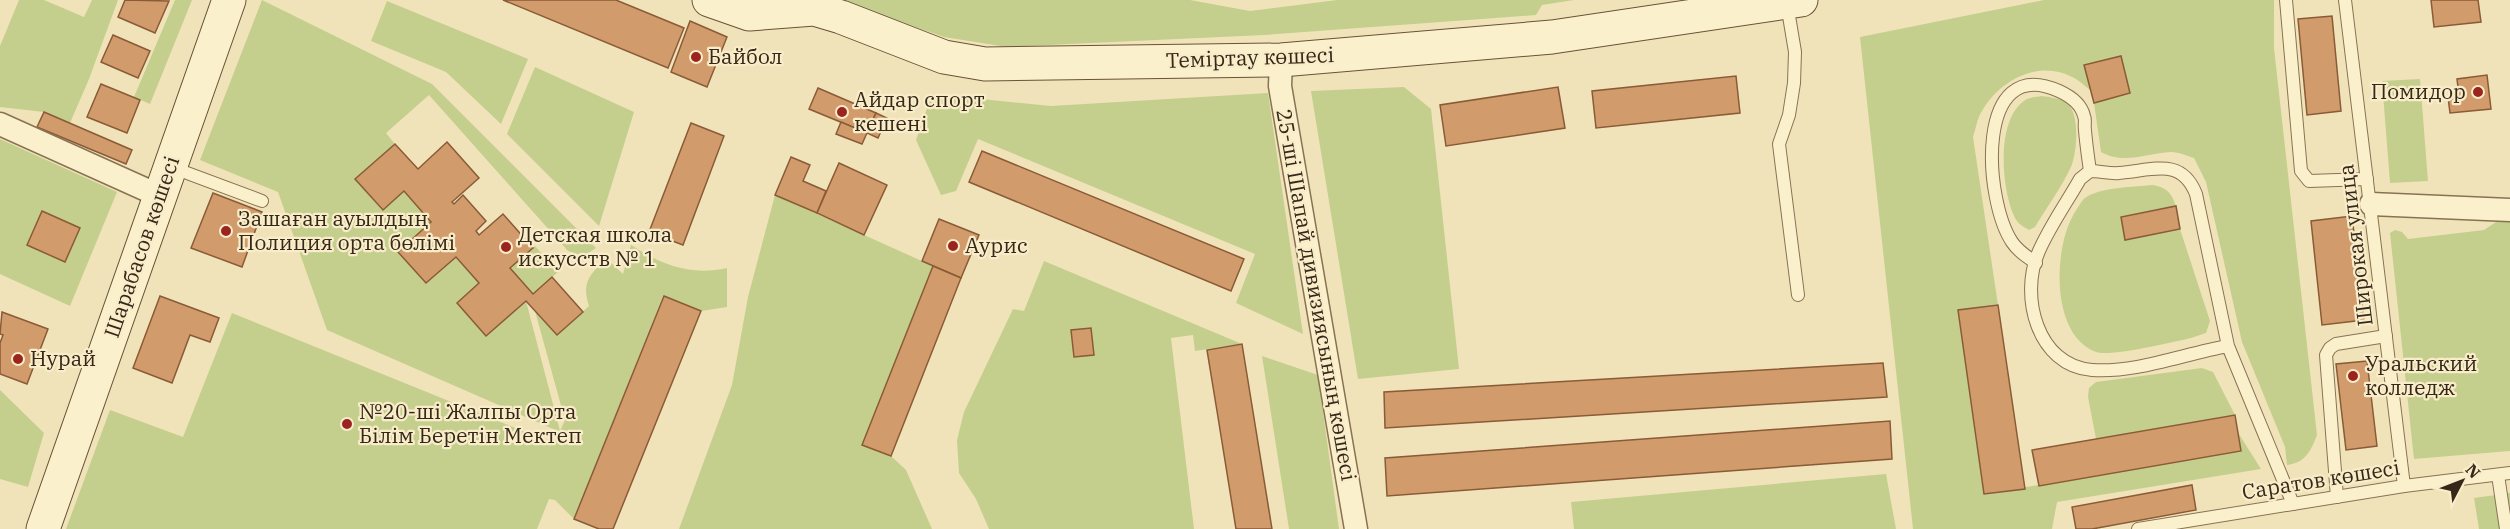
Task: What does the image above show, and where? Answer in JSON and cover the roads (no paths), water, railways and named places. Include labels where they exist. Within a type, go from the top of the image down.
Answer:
[{"type":"street","name":"Шарабасов көшесі","points":[[43,529],[229,0]]},
{"type":"street","name":"Теміртау көшесі","points":[[709,0],[749,14],[791,5],[828,12],[944,57],[985,64],[1281,60],[1552,37],[1777,2]]},
{"type":"street","name":"25-ші Шапай дивизиясының көшесі","points":[[1281,60],[1280,86],[1356,529]]},
{"type":"street","points":[[0,124],[165,181]]},
{"type":"street","points":[[2371,204],[2510,210]]},
{"type":"lane","points":[[2286,0],[2300,159],[2304,177],[2309,182],[2367,179]]},
{"type":"lane","name":"Широкая улица","points":[[2345,0],[2404,486]]},
{"type":"lane","points":[[1777,2],[1795,52],[1794,83],[1789,115],[1779,144],[1798,295]]},
{"type":"lane","points":[[2036,263],[2025,256],[2012,242],[1998,210],[1991,179],[1990,150],[1994,125],[2002,106],[2013,92],[2028,85],[2049,87],[2070,96],[2085,117],[2090,171]]},
{"type":"lane","points":[[2228,346],[2138,367],[2094,370],[2074,368],[2057,358],[2037,325],[2032,305],[2033,276],[2038,252],[2080,179],[2090,171],[2115,174],[2161,168],[2177,170],[2190,181],[2196,194],[2228,346],[2293,504]]},
{"type":"lane","points":[[165,181],[262,201]]},
{"type":"lane","points":[[2337,497],[2326,355],[2336,344],[2386,336]]},
{"type":"lane","points":[[2504,474],[2506,529]]},
{"type":"lane","name":"Саратов көшесі","points":[[2138,529],[2404,486],[2504,474]]},
{"type":"place","name":"Байбол","points":[[696,57]]},
{"type":"place","name":"Помидор","points":[[2478,92]]},
{"type":"place","name":"Айдар спорт кешені","points":[[842,112]]},
{"type":"place","name":"Зашаған ауылдың Полиция орта бөлімі","points":[[226,231]]},
{"type":"place","name":"Аурис","points":[[953,246]]},
{"type":"place","name":"Детская школа искусств № 1","points":[[506,247]]},
{"type":"place","name":"Нурай","points":[[18,359]]},
{"type":"place","name":"Уральский колледж","points":[[2353,376]]},
{"type":"place","name":"№20-ші Жалпы Орта Білім Беретін Мектеп","points":[[347,424]]}]
